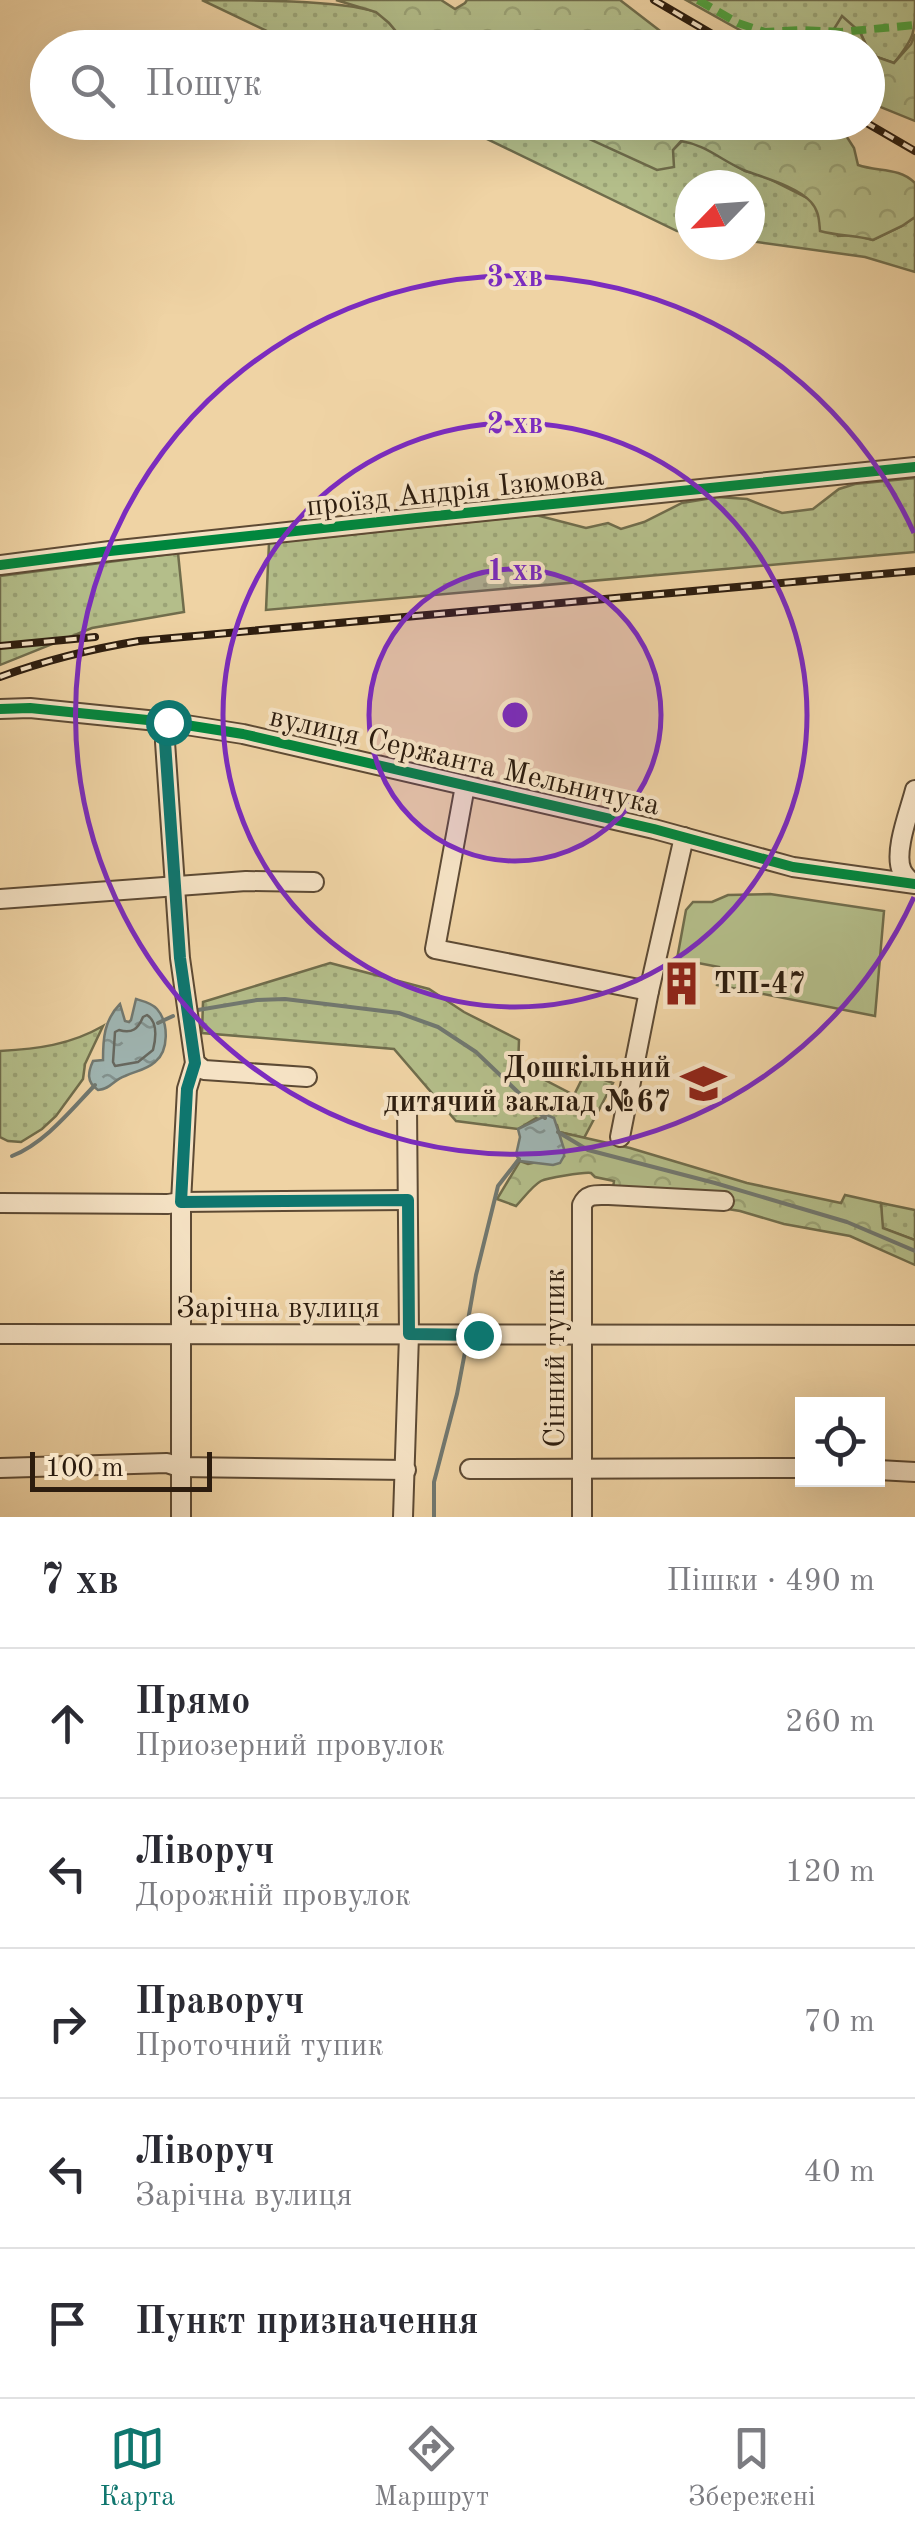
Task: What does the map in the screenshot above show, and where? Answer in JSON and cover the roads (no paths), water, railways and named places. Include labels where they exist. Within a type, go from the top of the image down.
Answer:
[{"type":"street","name":"проїзд Андрія Ізюмова","points":[[0,565],[110,550],[915,467]]},
{"type":"street","name":"вулиця Сержанта Мельничука","points":[[0,709],[30,708],[168,722],[244,734],[684,837],[792,868],[914,884]]},
{"type":"street","points":[[168,722],[165,742],[180,958],[195,1063],[187,1089],[181,1202],[181,1517]]},
{"type":"street","points":[[465,786],[435,949],[648,992]]},
{"type":"street","points":[[914,884],[902,873],[899,860],[915,790]]},
{"type":"street","points":[[620,1137],[684,837]]},
{"type":"street","points":[[0,899],[246,881],[314,882]]},
{"type":"street","points":[[195,1063],[204,1070],[308,1076]]},
{"type":"street","points":[[404,1517],[409,1334],[407,1107]]},
{"type":"street","name":"Сінний тупик","points":[[582,1517],[584,1200],[591,1195],[609,1194],[724,1200]]},
{"type":"street","points":[[0,1203],[408,1200]]},
{"type":"street","name":"Зарічна вулиця","points":[[0,1334],[915,1336]]},
{"type":"street","points":[[0,1468],[167,1463],[180,1467],[406,1470]]},
{"type":"street","points":[[470,1468],[795,1468]]},
{"type":"street","points":[[885,1470],[915,1472]]},
{"type":"water","points":[[136,999],[153,1005],[161,1015],[166,1037],[163,1051],[148,1067],[98,1090],[91,1084],[89,1073],[93,1061],[103,1060],[108,1023],[120,1004],[125,1021],[129,1022]]},
{"type":"water","points":[[547,1115],[554,1118],[564,1149],[560,1163],[520,1161],[516,1155],[518,1129]]},
{"type":"waterway","points":[[198,1010],[285,999],[399,1013],[438,1027],[476,1052],[545,1118]]},
{"type":"waterway","points":[[158,1023],[173,1016]]},
{"type":"waterway","points":[[12,1156],[46,1134],[95,1085]]},
{"type":"waterway","points":[[558,1132],[588,1150],[847,1222],[915,1251]]},
{"type":"waterway","points":[[468,1320],[498,1186],[519,1159]]},
{"type":"waterway","points":[[434,1517],[434,1482],[465,1352]]},
{"type":"railway","points":[[654,0],[705,30]]},
{"type":"railway","points":[[885,134],[915,151]]},
{"type":"railway","points":[[0,677],[34,665],[139,641],[915,571]]},
{"type":"railway","points":[[0,646],[95,637]]},
{"type":"place","name":"ТП-47","points":[[681,983]]},
{"type":"place","name":"Дошкільний дитячий заклад №67","points":[[704,1084]]}]
